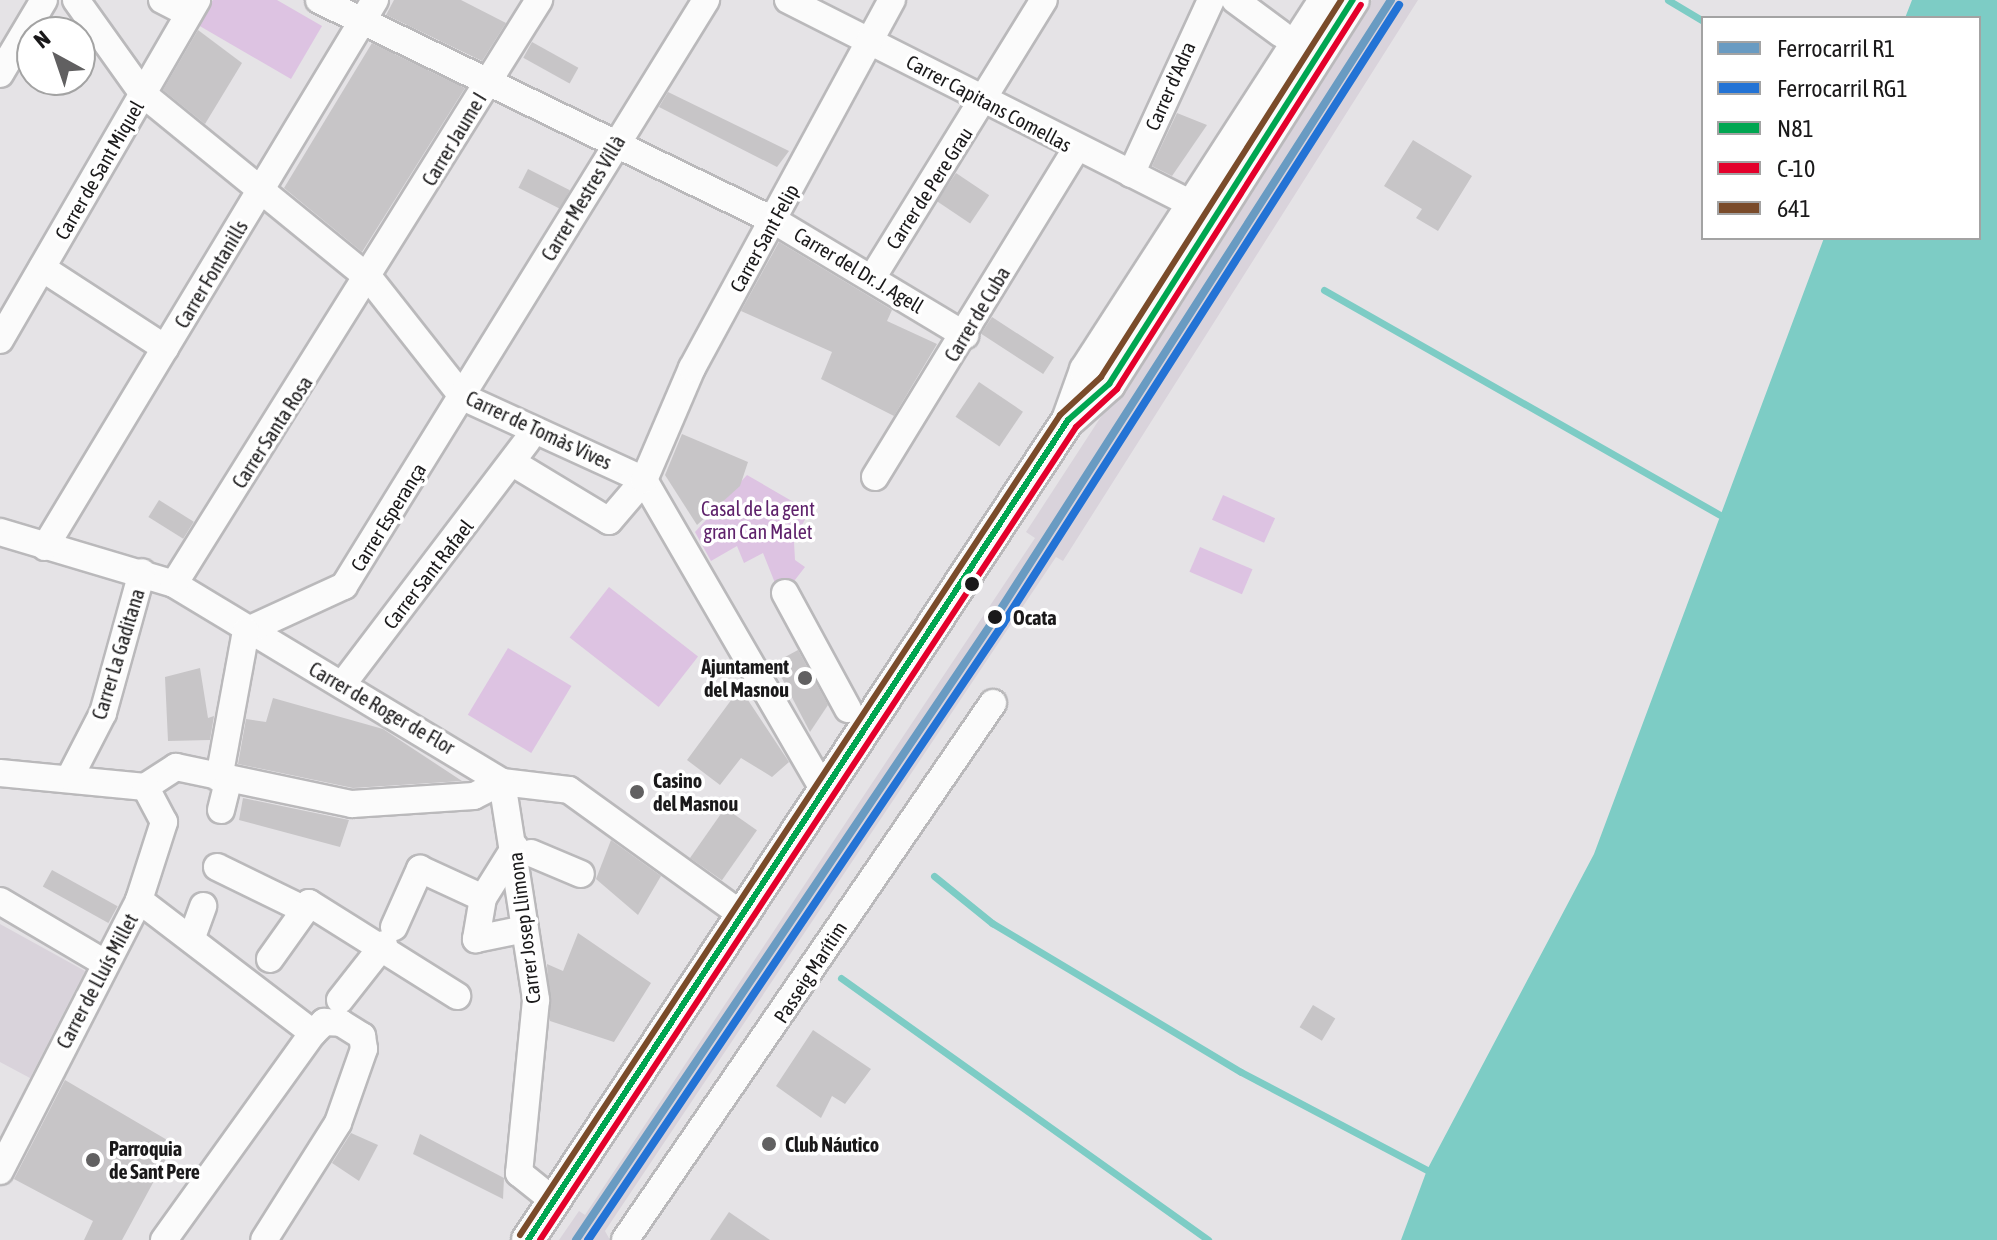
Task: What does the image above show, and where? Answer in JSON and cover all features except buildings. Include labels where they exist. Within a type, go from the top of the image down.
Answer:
[{"type":"main road","points":[[528,1240],[745,917],[1068,420],[1086,370],[1325,0]]},
{"type":"main road","points":[[1068,420],[1109,384],[1353,0]]},
{"type":"main road","points":[[1109,384],[1130,330],[1190,237],[1196,223],[1191,204]]},
{"type":"street","points":[[0,74],[44,0]]},
{"type":"street","name":"Carrer de Tomàs Vives","points":[[76,0],[143,94],[259,194],[370,279],[463,397],[644,480]]},
{"type":"street","points":[[162,0],[193,7]]},
{"type":"street","name":"Carrer del Dr. J. Agell","points":[[319,0],[485,87],[775,221],[874,275],[965,335]]},
{"type":"street","name":"Carrer Fontanills","points":[[45,547],[375,0]]},
{"type":"street","name":"Carrer Jaume I","points":[[370,279],[539,0]]},
{"type":"street","name":"Carrer Mestres Villà","points":[[463,397],[706,0]]},
{"type":"street","name":"Carrer Capitans Comellas","points":[[788,0],[1076,149],[1191,204]]},
{"type":"street","name":"Carrer Sant Felip","points":[[644,480],[868,40],[892,0]]},
{"type":"street","name":"Carrer de Pere Grau","points":[[874,275],[1044,0]]},
{"type":"street","name":"Carrer d'Adra","points":[[1131,174],[1211,0]]},
{"type":"street","points":[[1235,0],[1281,34]]},
{"type":"street","name":"Carrer de Sant Miquel","points":[[0,340],[193,7]]},
{"type":"street","name":"Carrer de Cuba","points":[[875,477],[965,335],[1076,149]]},
{"type":"street","points":[[42,268],[165,348]]},
{"type":"street","name":"Carrer Santa Rosa","points":[[174,584],[370,279]]},
{"type":"street","name":"Carrer Esperança","points":[[246,631],[344,586],[463,397]]},
{"type":"street","name":"Carrer Sant Rafael","points":[[342,685],[520,452],[609,521],[644,480]]},
{"type":"street","points":[[644,480],[825,792]]},
{"type":"street","name":"Carrer de Roger de Flor","points":[[0,532],[174,584],[246,631],[502,782],[569,790],[745,917]]},
{"type":"street","name":"Carrer La Gaditana","points":[[70,777],[103,713],[142,572]]},
{"type":"street","points":[[785,593],[848,709]]},
{"type":"street","points":[[221,810],[246,631]]},
{"type":"street","name":"Passeig Marítim","points":[[625,1240],[993,703]]},
{"type":"street","points":[[0,773],[70,777],[145,787],[176,767],[224,780],[352,804],[474,796],[502,782]]},
{"type":"street","name":"Carrer Josep Llimona","points":[[502,782],[523,850],[525,929],[536,1000],[519,1173],[554,1201]]},
{"type":"street","name":"Carrer de Lluís Millet","points":[[0,1171],[139,900],[164,822],[145,787]]},
{"type":"street","points":[[525,929],[476,939],[483,898],[523,850],[581,874]]},
{"type":"street","points":[[217,867],[305,910]]},
{"type":"street","points":[[340,1000],[389,936],[420,869],[483,898]]},
{"type":"street","points":[[139,900],[318,1028],[362,1036],[364,1049],[338,1123],[264,1240]]},
{"type":"street","points":[[0,901],[105,963]]},
{"type":"street","points":[[270,959],[309,903],[389,936],[457,996]]},
{"type":"street","points":[[192,937],[203,906]]},
{"type":"street","points":[[164,1240],[318,1028]]},
{"type":"shaded area","points":[[1372,0],[1418,0],[1063,561],[1056,557],[605,1231],[610,1240],[559,1240],[579,1211],[585,1215],[1035,538],[1026,532]]},
{"type":"shaded area","points":[[0,924],[85,971],[30,1078],[0,1062]]},
{"type":"green space","points":[[213,0],[277,0],[322,26],[291,79],[198,25]]},
{"type":"green space","name":"Casal de la gent gran Can Malet","points":[[747,475],[809,511],[794,542],[795,560],[805,567],[781,598],[763,553],[744,563],[737,546],[711,561],[695,532]]},
{"type":"green space","points":[[1223,495],[1275,518],[1264,543],[1212,520]]},
{"type":"green space","points":[[1200,547],[1252,569],[1242,594],[1189,572]]},
{"type":"green space","points":[[609,587],[698,657],[659,707],[570,637]]},
{"type":"green space","points":[[508,648],[571,686],[531,753],[468,715]]},
{"type":"water","points":[[1912,0],[1997,0],[1997,1240],[1401,1240],[1427,1170],[1594,854],[1823,240],[1981,240],[1981,16],[1906,16]]},
{"type":"waterway","points":[[1668,0],[1701,20]]},
{"type":"waterway","points":[[1324,290],[1720,515]]},
{"type":"waterway","points":[[934,876],[992,923],[1241,1072],[1427,1170]]},
{"type":"waterway","points":[[841,978],[1208,1240]]},
{"type":"rail line","name":"R1","points":[[576,1240],[995,618],[1391,0]]},
{"type":"rail line","name":"RG1","points":[[588,1240],[1003,624],[1399,5]]},
{"type":"transit line","name":"641","points":[[520,1235],[1060,415],[1101,377],[1341,0]]},
{"type":"transit line","name":"N81","points":[[528,1240],[1068,420],[1109,384],[1353,0]]},
{"type":"transit line","name":"C-10","points":[[540,1240],[1076,427],[1117,389],[1361,5]]},
{"type":"place","name":"Ocata","points":[[995,617]]},
{"type":"place","name":"Ajuntament del Masnou","points":[[805,678]]},
{"type":"place","name":"Casino del Masnou","points":[[637,792]]},
{"type":"place","name":"Club Náutico","points":[[769,1144]]},
{"type":"place","name":"Parroquia de Sant Pere","points":[[93,1160]]}]
